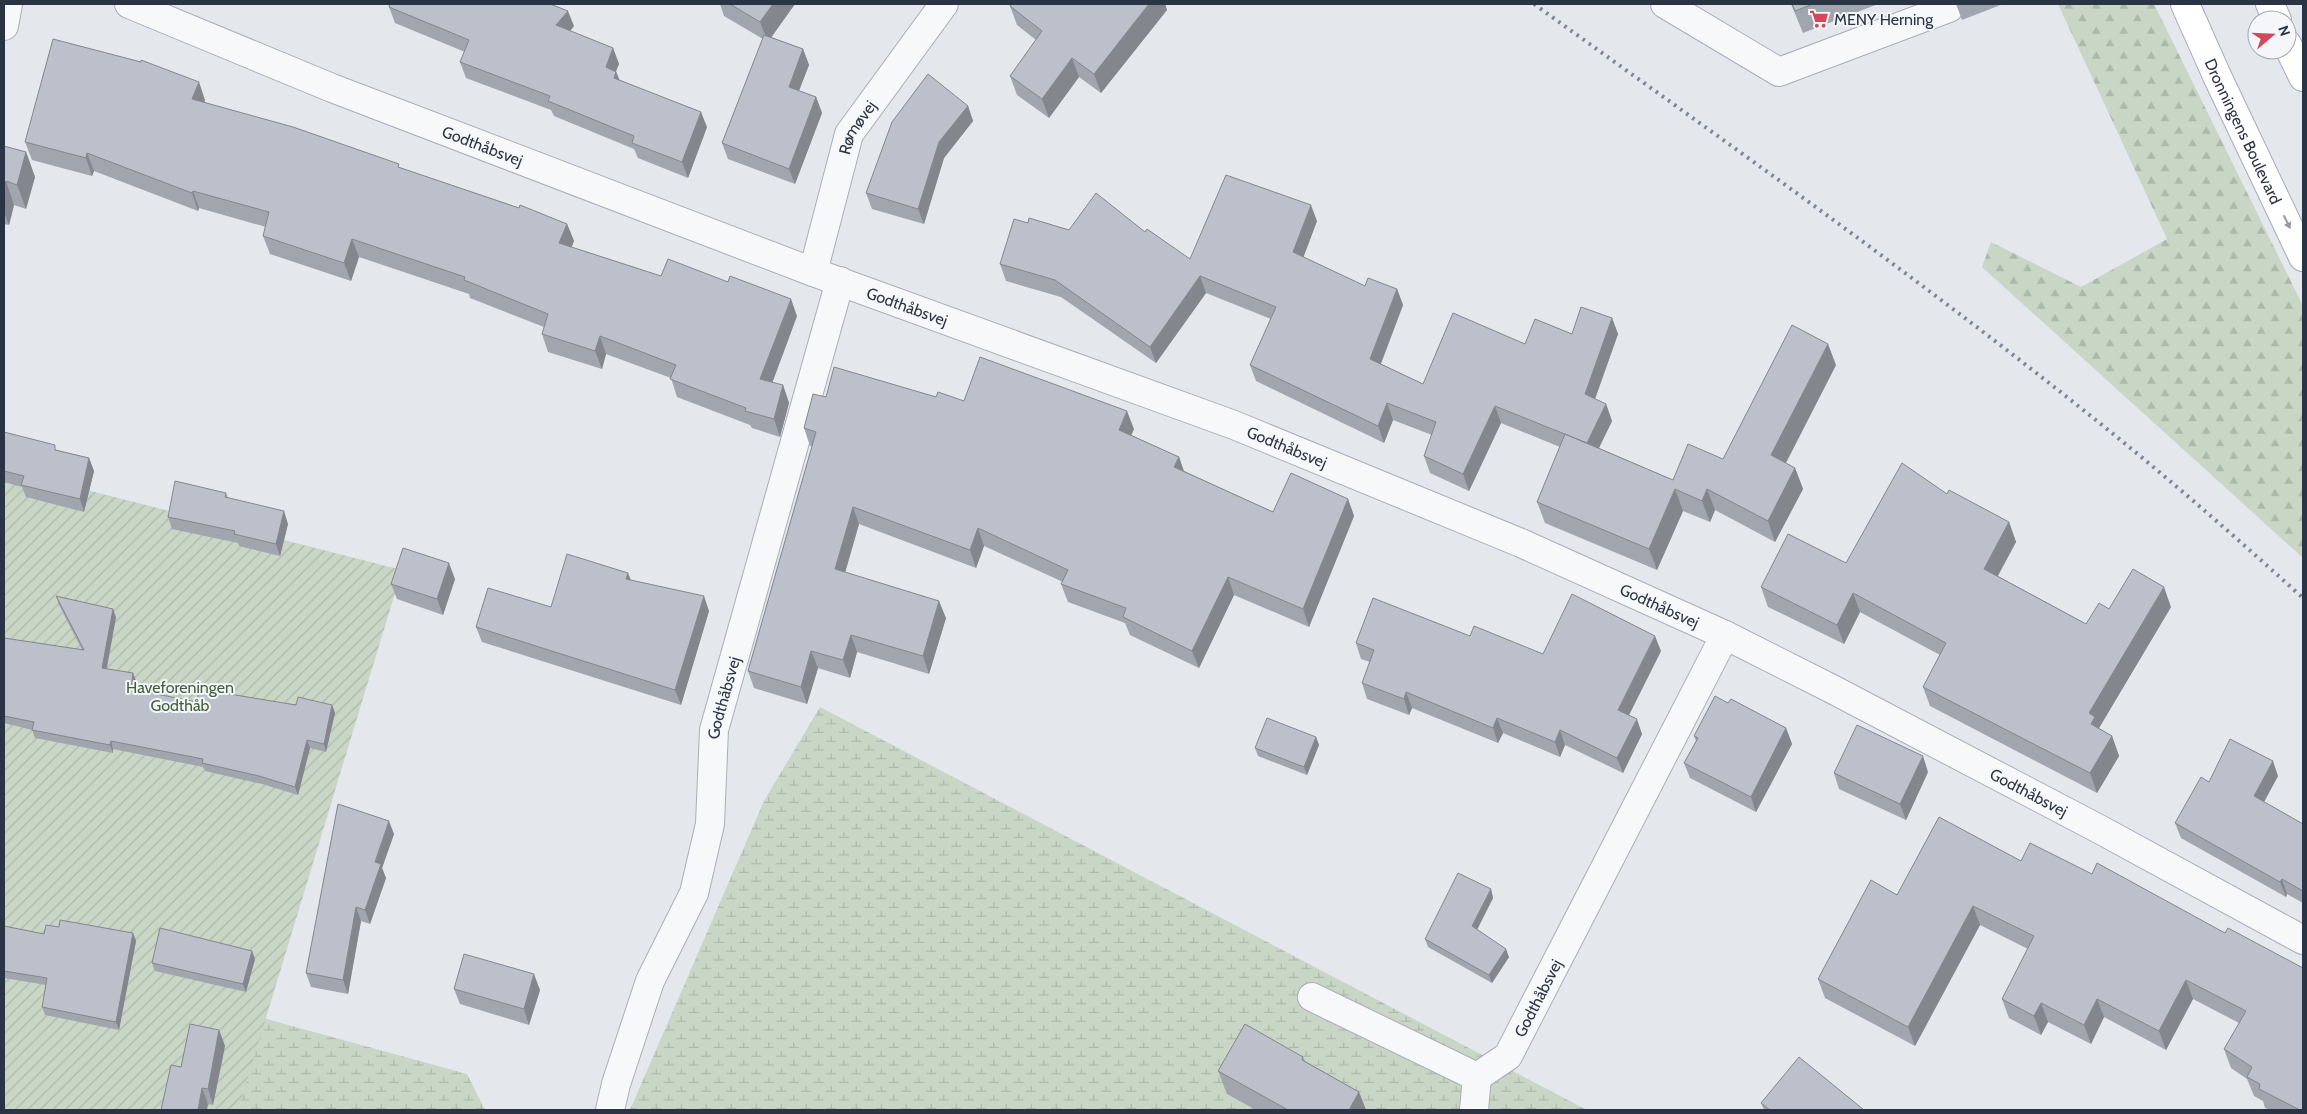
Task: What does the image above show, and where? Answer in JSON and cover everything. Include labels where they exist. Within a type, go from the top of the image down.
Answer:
[{"type":"main road","name":"Dronningens Boulevard","points":[[2185,4],[2303,257]]},
{"type":"main road","points":[[2295,60],[2303,77]]},
{"type":"street","points":[[4,26],[8,4]]},
{"type":"street","name":"Godthåbsvej","points":[[129,4],[332,88],[813,272],[1234,425],[1521,543],[1725,635],[1993,773],[2303,940]]},
{"type":"street","name":"Rømøvej","points":[[813,272],[849,134],[943,4]]},
{"type":"street","points":[[1665,4],[1778,72],[1949,8]]},
{"type":"street","name":"Godthåbsvej","points":[[610,1110],[616,1084],[650,981],[694,893],[710,824],[714,730],[840,281]]},
{"type":"street","name":"Godthåbsvej","points":[[1312,997],[1471,1098],[1508,1056],[1725,635]]},
{"type":"green space","points":[[2058,4],[2154,4],[2303,306],[2303,558],[1982,267],[1991,242],[2081,287],[2167,239]]},
{"type":"green space","name":"Haveforeningen Godthåb","points":[[4,469],[402,570],[238,1110],[4,1110]]},
{"type":"green space","points":[[820,707],[1587,1110],[630,1110],[764,801]]},
{"type":"green space","points":[[252,1015],[467,1074],[485,1110],[228,1110]]},
{"type":"building","points":[[390,4],[550,4],[568,11],[556,25],[613,48],[606,67],[616,72],[614,78],[701,112],[682,162],[632,143],[634,136],[548,101],[550,96],[460,62],[469,40],[389,7]]},
{"type":"building","points":[[730,4],[773,4],[760,22]]},
{"type":"building","points":[[1011,4],[1149,4],[1094,74],[1072,58],[1042,99],[1010,76],[1042,31],[1010,6]]},
{"type":"building","points":[[1792,4],[1813,4],[1795,11]]},
{"type":"building","points":[[764,35],[803,49],[789,87],[816,97],[789,169],[722,143]]},
{"type":"building","points":[[53,39],[141,62],[141,60],[199,82],[192,99],[293,127],[399,164],[398,167],[519,208],[520,205],[567,224],[559,243],[661,276],[668,259],[728,282],[730,276],[791,299],[760,379],[783,385],[774,419],[745,411],[746,408],[670,379],[676,365],[600,336],[595,351],[542,334],[548,314],[464,280],[465,277],[352,239],[344,263],[263,236],[269,212],[193,191],[192,193],[87,153],[86,158],[25,142]]},
{"type":"building","points":[[928,74],[968,106],[939,142],[918,209],[866,193],[892,122]]},
{"type":"building","points":[[4,146],[26,152],[17,185],[6,181],[4,187]]},
{"type":"building","points":[[1226,175],[1311,205],[1293,252],[1365,286],[1368,278],[1397,289],[1370,359],[1423,384],[1453,313],[1525,344],[1535,319],[1572,334],[1581,307],[1612,318],[1585,394],[1606,404],[1587,443],[1495,406],[1463,474],[1424,456],[1436,422],[1387,403],[1378,426],[1250,365],[1276,307],[1200,276],[1150,347],[1055,280],[1000,264],[1014,219],[1028,223],[1029,218],[1069,230],[1096,193],[1145,232],[1147,229],[1190,259]]},
{"type":"building","points":[[1792,325],[1828,344],[1771,455],[1795,468],[1768,521],[1707,489],[1702,501],[1675,489],[1649,549],[1537,502],[1565,434],[1673,480],[1688,444],[1723,459]]},
{"type":"building","points":[[980,357],[1127,411],[1119,430],[1179,457],[1174,467],[1273,512],[1291,473],[1348,499],[1303,609],[1228,577],[1192,651],[1123,617],[1126,608],[1061,584],[1068,570],[978,528],[970,550],[853,507],[835,569],[939,601],[923,656],[851,635],[843,660],[811,651],[801,687],[748,671],[816,432],[804,428],[813,394],[826,397],[834,367],[936,397],[938,392],[964,401]]},
{"type":"building","points":[[4,432],[55,445],[55,450],[89,458],[80,499],[21,485],[24,476],[4,471]]},
{"type":"building","points":[[1902,463],[1947,494],[1949,490],[2009,522],[1984,569],[2086,624],[2099,603],[2109,609],[2133,569],[2164,587],[2089,713],[2095,717],[2091,724],[2112,736],[2090,773],[1923,687],[1946,643],[1853,593],[1837,625],[1761,587],[1788,534],[1846,563]]},
{"type":"building","points":[[175,481],[226,493],[225,497],[284,511],[276,544],[234,534],[235,531],[168,517]]},
{"type":"building","points":[[403,548],[449,563],[437,599],[391,584]]},
{"type":"building","points":[[567,554],[628,573],[626,579],[704,596],[675,690],[476,627],[488,588],[551,607]]},
{"type":"building","points":[[1572,594],[1655,636],[1618,710],[1637,719],[1617,758],[1560,730],[1555,742],[1497,718],[1493,728],[1406,692],[1404,699],[1362,683],[1374,650],[1356,643],[1373,598],[1470,636],[1474,626],[1543,654]]},
{"type":"building","points":[[56,596],[113,609],[102,668],[133,673],[131,689],[197,702],[199,689],[296,705],[298,697],[332,705],[324,744],[307,740],[295,787],[259,776],[202,763],[203,759],[111,741],[110,745],[32,730],[34,722],[4,716],[4,638],[84,650]]},
{"type":"building","points":[[1715,696],[1728,703],[1731,699],[1786,728],[1751,797],[1684,763],[1698,738],[1694,736]]},
{"type":"building","points":[[1267,718],[1316,737],[1304,767],[1255,748]]},
{"type":"building","points":[[1857,725],[1923,756],[1900,804],[1834,773]]},
{"type":"building","points":[[2230,739],[2273,761],[2254,796],[2303,824],[2303,891],[2282,879],[2280,882],[2175,823],[2201,777],[2209,782]]},
{"type":"building","points":[[338,804],[389,821],[375,862],[381,864],[365,910],[356,907],[343,980],[306,973]]},
{"type":"building","points":[[1939,817],[2021,861],[2030,843],[2092,874],[2097,863],[2225,933],[2228,928],[2303,968],[2303,1110],[2259,1089],[2260,1084],[2247,1077],[2252,1067],[2224,1049],[2246,1011],[2186,980],[2159,1031],[2097,999],[2084,1025],[2041,1003],[2034,1016],[2002,999],[2034,936],[1973,906],[1908,1027],[1818,979],[1871,880],[1897,895]]},
{"type":"building","points":[[1458,873],[1491,889],[1472,926],[1506,949],[1489,975],[1425,939]]},
{"type":"building","points":[[60,920],[133,933],[116,1022],[42,1007],[47,978],[4,971],[4,926],[44,934],[46,925],[59,927]]},
{"type":"building","points":[[160,928],[252,951],[243,984],[152,963]]},
{"type":"building","points":[[464,954],[534,974],[524,1009],[454,989]]},
{"type":"building","points":[[190,1024],[219,1030],[208,1089],[202,1088],[198,1110],[161,1110],[171,1065],[181,1067]]},
{"type":"building","points":[[1245,1024],[1303,1057],[1302,1060],[1359,1092],[1349,1110],[1288,1110],[1218,1071]]},
{"type":"building","points":[[1799,1057],[1864,1110],[1770,1110],[1761,1103]]},
{"type":"railway","points":[[1534,4],[1824,213],[1967,319],[2157,470],[2303,598]]},
{"type":"place","name":"MENY Herning","points":[[1819,19]]}]
